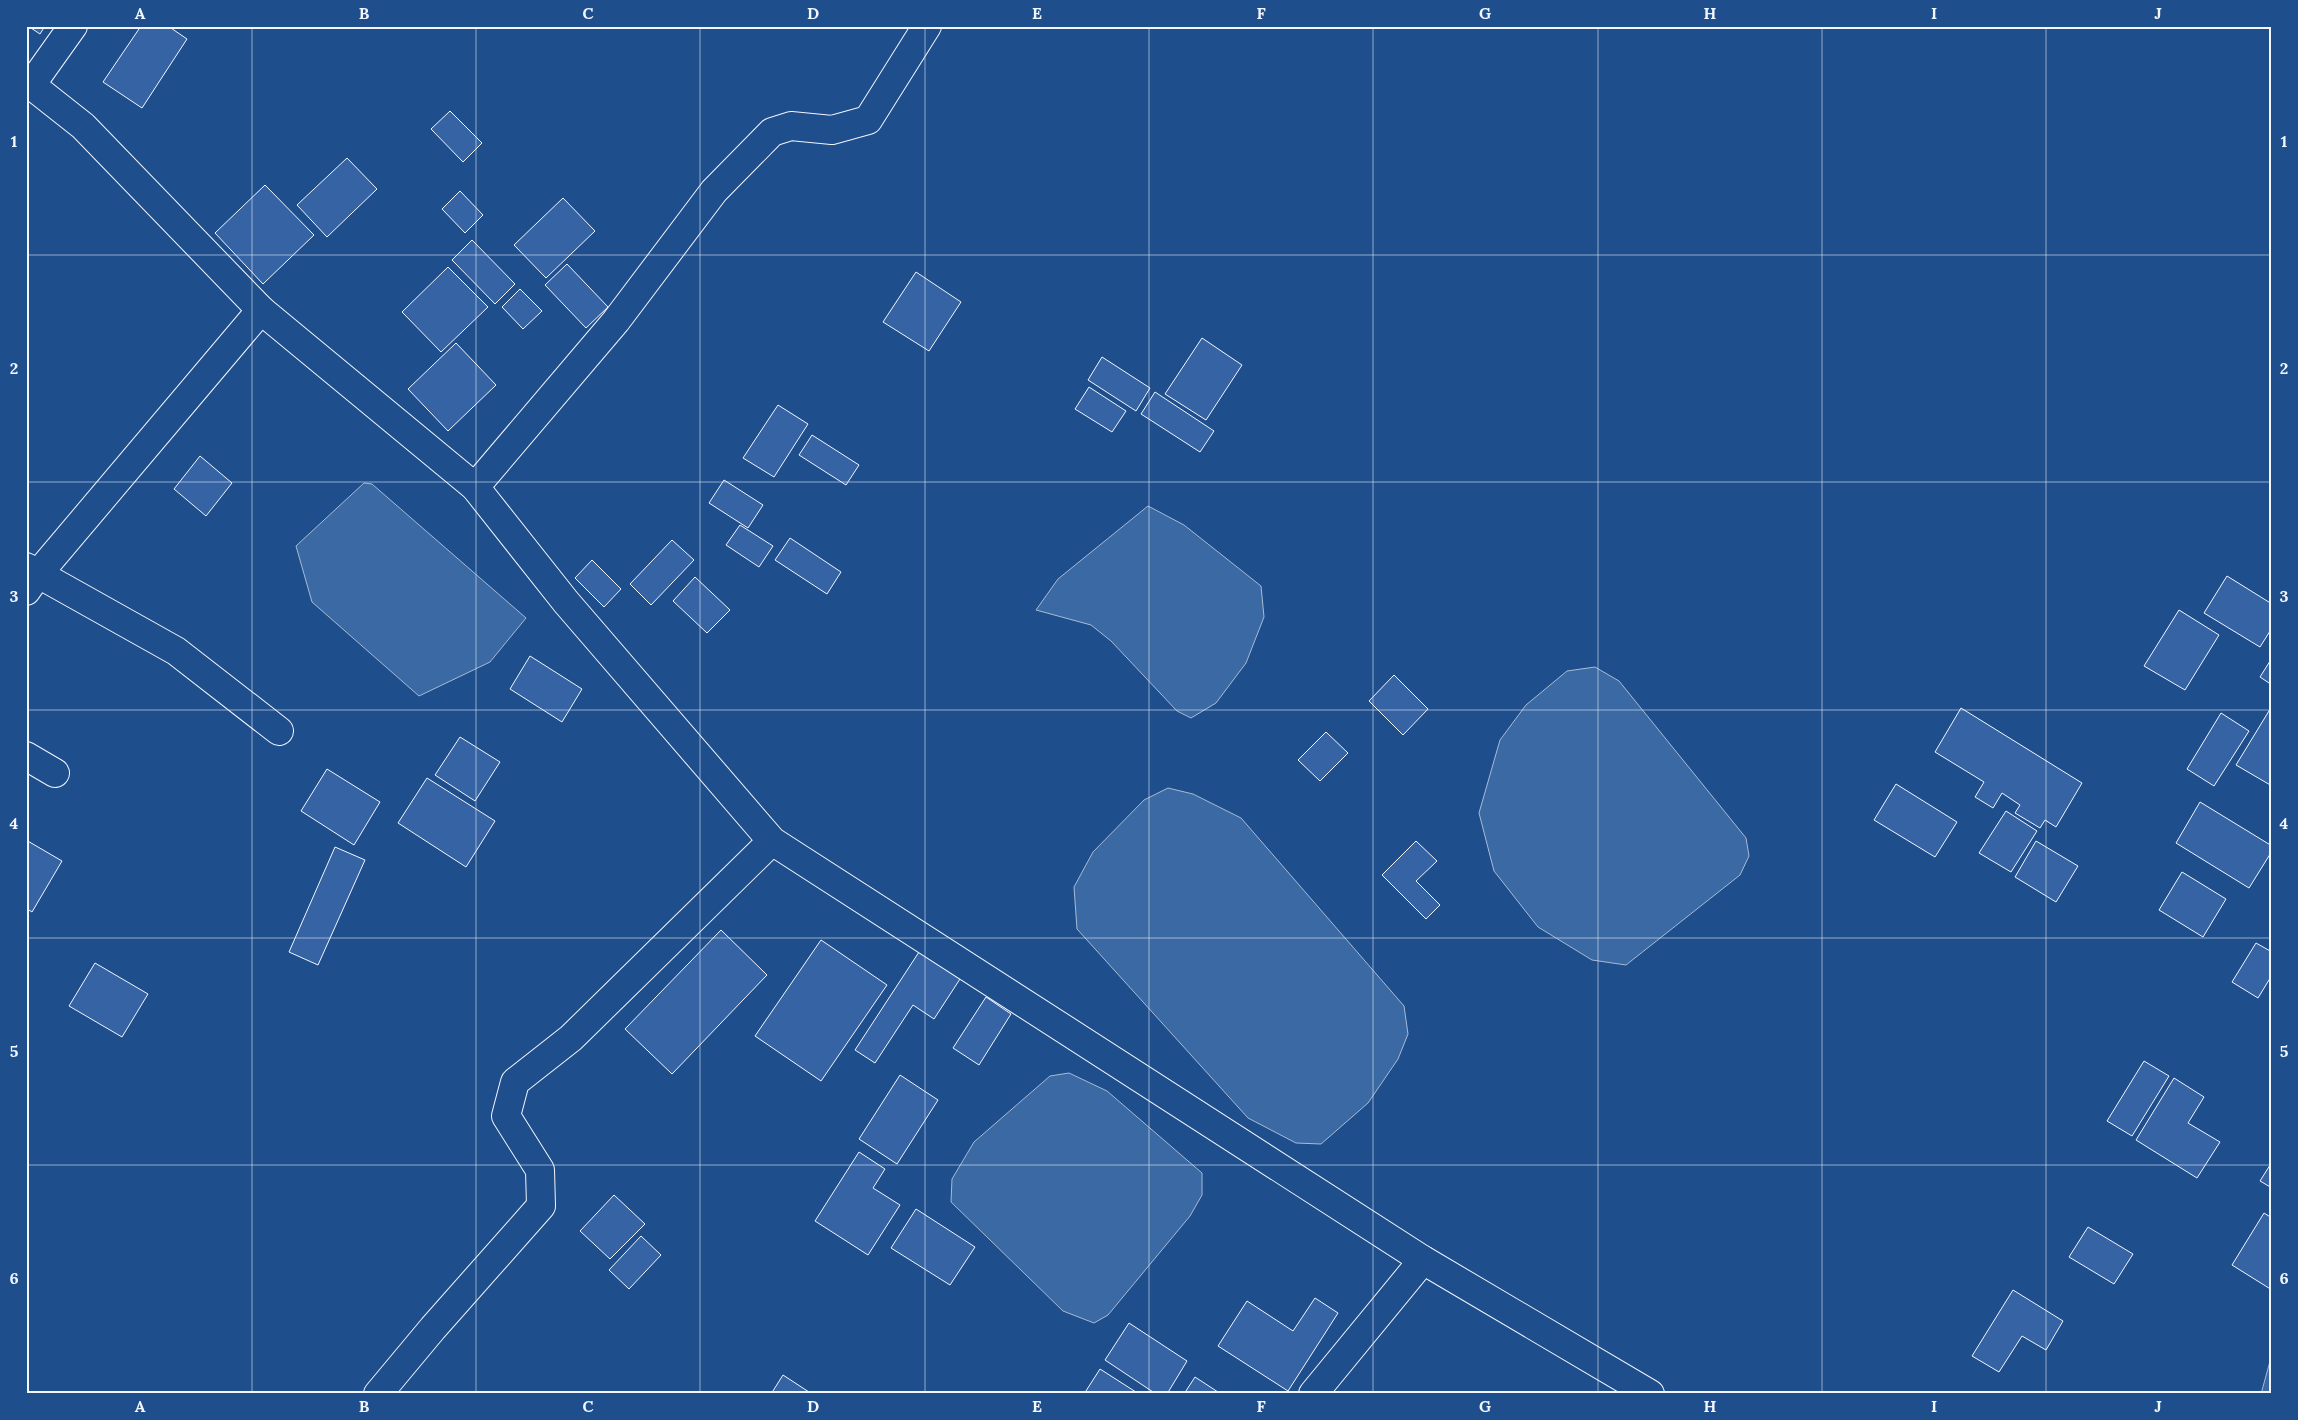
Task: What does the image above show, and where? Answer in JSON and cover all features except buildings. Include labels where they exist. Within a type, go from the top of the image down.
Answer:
[{"type":"street","points":[[73,26],[29,83],[83,126],[261,310],[475,487],[566,602],[772,841],[1423,1260],[1650,1394]]},
{"type":"street","points":[[475,487],[616,321],[714,191],[772,132],[791,126],[832,130],[868,120],[927,26]]},
{"type":"street","points":[[261,310],[30,577],[176,651],[279,731]]},
{"type":"street","points":[[26,756],[55,773]]},
{"type":"street","points":[[378,1394],[433,1328],[541,1206],[540,1170],[506,1116],[515,1082],[571,1038],[772,841]]},
{"type":"street","points":[[1312,1394],[1423,1260]]},
{"type":"water","points":[[364,483],[372,484],[526,618],[490,662],[419,696],[312,602],[296,546]]},
{"type":"water","points":[[1148,506],[1184,525],[1261,586],[1264,617],[1246,663],[1216,703],[1191,718],[1177,711],[1111,641],[1091,625],[1036,610],[1058,579]]},
{"type":"water","points":[[1595,667],[1619,681],[1746,838],[1749,856],[1740,875],[1626,965],[1592,960],[1538,927],[1494,871],[1479,813],[1500,740],[1526,705],[1567,671]]},
{"type":"water","points":[[1168,788],[1193,794],[1241,818],[1404,1006],[1408,1034],[1398,1059],[1368,1103],[1321,1144],[1296,1143],[1248,1118],[1077,929],[1074,887],[1093,852],[1144,800]]},
{"type":"water","points":[[1069,1073],[1107,1091],[1202,1173],[1202,1195],[1190,1216],[1108,1315],[1094,1323],[1063,1311],[951,1202],[952,1179],[974,1142],[1050,1076]]},
{"type":"water","points":[[2272,1354],[2272,1394],[2261,1394]]}]
